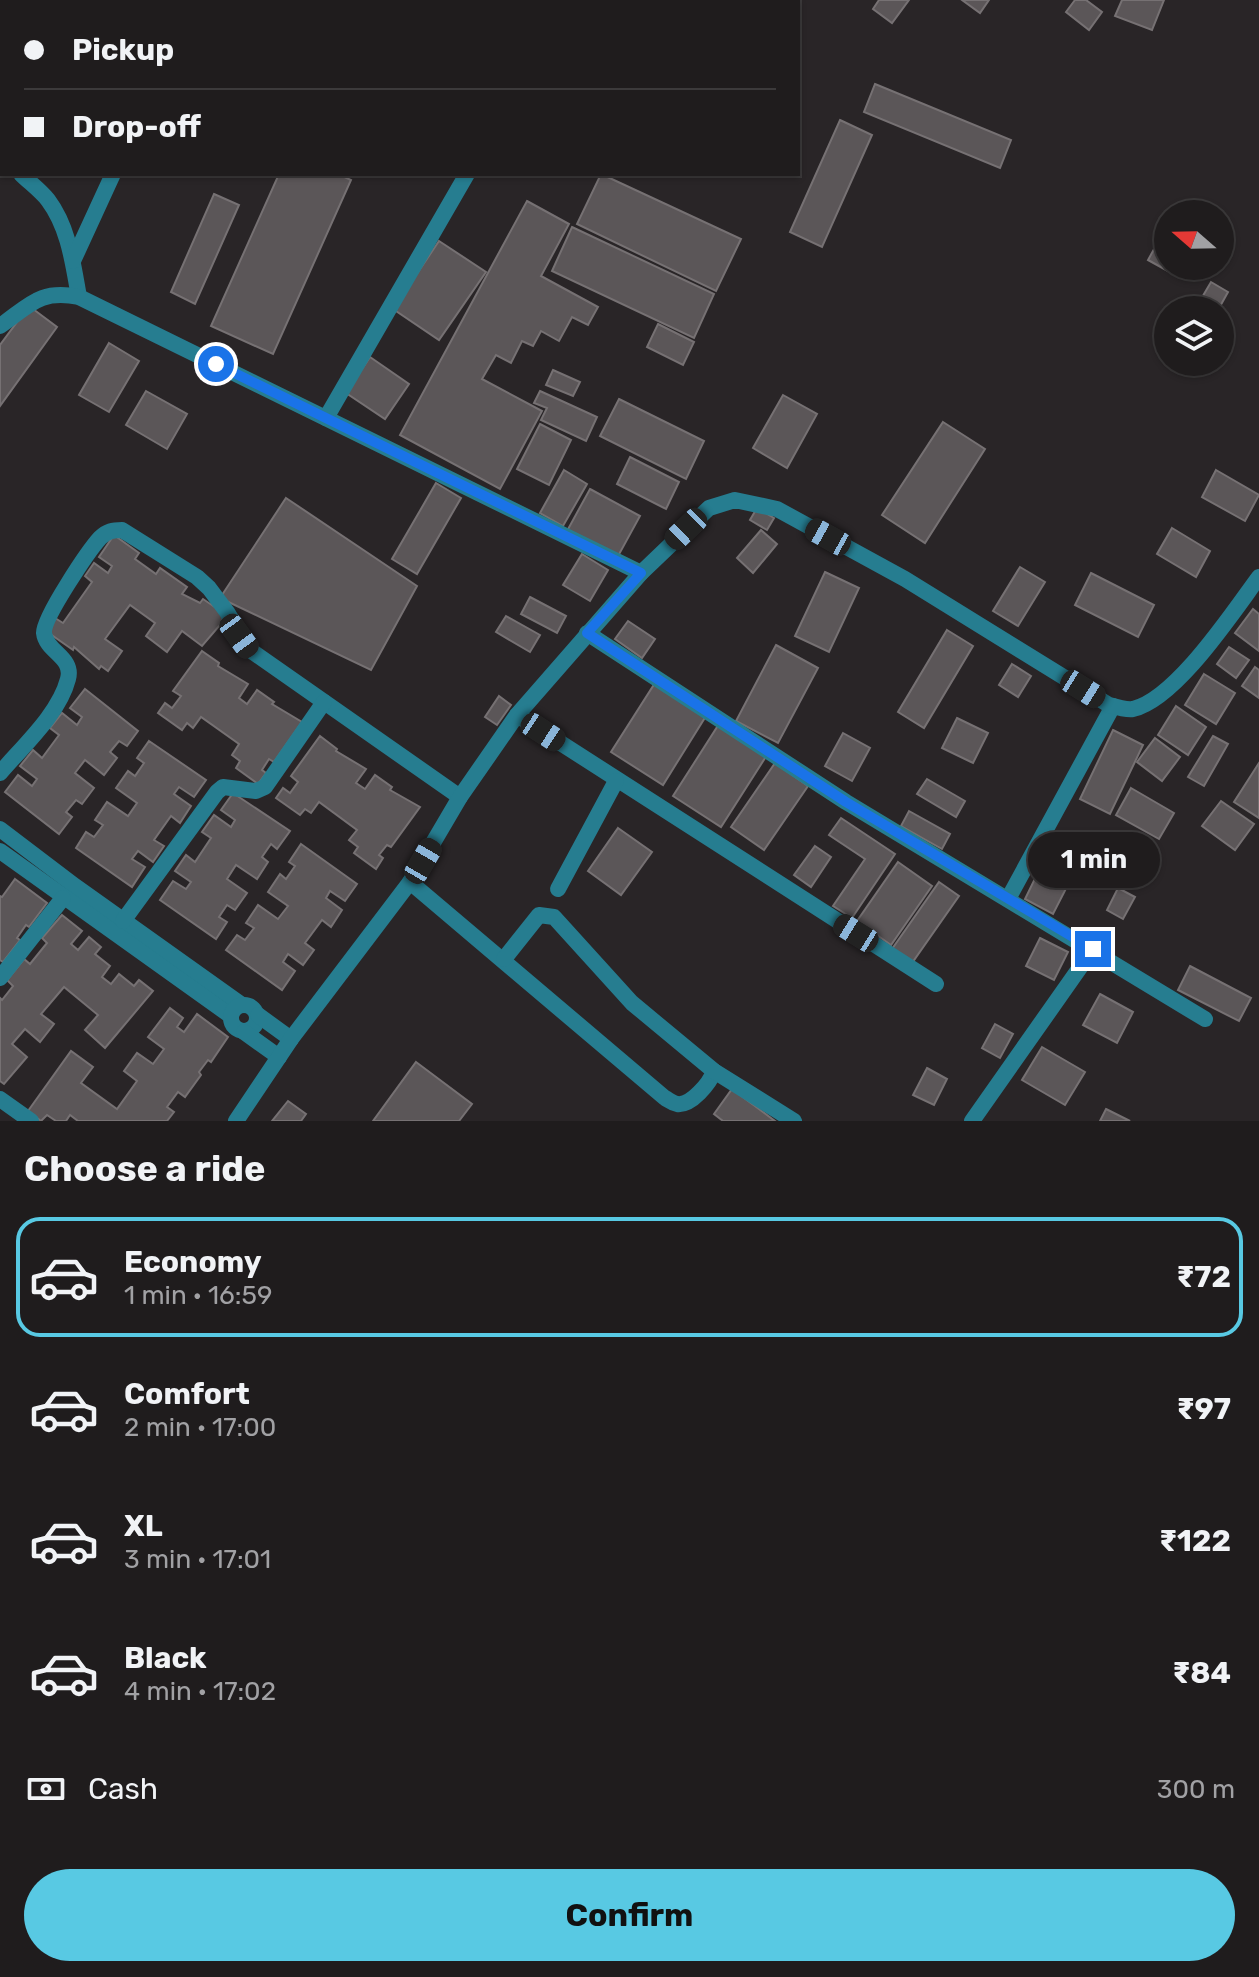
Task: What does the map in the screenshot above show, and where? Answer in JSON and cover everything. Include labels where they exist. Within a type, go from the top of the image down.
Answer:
[{"type":"street","points":[[579,0],[589,0]]},
{"type":"street","points":[[23,176],[48,200],[63,226],[79,297]]},
{"type":"street","points":[[73,261],[112,176]]},
{"type":"street","points":[[326,418],[466,176]]},
{"type":"street","points":[[0,326],[41,297],[59,293],[79,297],[641,573]]},
{"type":"street","points":[[236,1121],[291,1039],[410,882],[460,797],[517,715],[641,573],[709,508],[735,500],[777,509],[905,579],[1113,706],[1131,709],[1152,701],[1198,659],[1259,577]]},
{"type":"street","points":[[0,773],[49,713],[69,675],[68,665],[48,645],[44,626],[74,574],[101,537],[111,530],[122,530],[197,577],[227,612],[250,650],[460,797]]},
{"type":"street","points":[[587,633],[846,802],[1205,1019]]},
{"type":"street","points":[[123,921],[217,792],[223,787],[256,791],[265,787],[324,702]]},
{"type":"street","points":[[1008,899],[1113,706]]},
{"type":"street","points":[[517,715],[936,984]]},
{"type":"street","points":[[558,889],[616,781]]},
{"type":"street","points":[[0,829],[236,1011]]},
{"type":"street","points":[[0,851],[63,898],[236,1011],[254,1008],[258,1015],[291,1039]]},
{"type":"street","points":[[410,882],[665,1098],[677,1104],[688,1102],[711,1079],[714,1071]]},
{"type":"street","points":[[0,978],[63,898]]},
{"type":"street","points":[[504,959],[539,915],[554,917],[632,1003],[714,1071],[794,1121]]},
{"type":"street","points":[[972,1121],[1093,949]]},
{"type":"street","points":[[236,1011],[235,1028],[279,1057]]},
{"type":"street","points":[[244,1032],[256,1025],[258,1015]]},
{"type":"street","points":[[0,1099],[31,1121]]},
{"type":"building","points":[[879,0],[909,0],[892,23],[873,9]]},
{"type":"building","points":[[962,0],[989,0],[980,13]]},
{"type":"building","points":[[1075,0],[1086,0],[1102,12],[1089,30],[1066,12]]},
{"type":"building","points":[[1122,0],[1164,0],[1152,30],[1115,16]]},
{"type":"building","points":[[875,84],[1011,140],[1000,168],[864,112]]},
{"type":"building","points":[[840,120],[872,135],[822,247],[790,232]]},
{"type":"building","points":[[278,176],[342,176],[351,180],[273,354],[211,326]]},
{"type":"building","points":[[600,176],[605,176],[741,239],[716,291],[577,224]]},
{"type":"building","points":[[214,194],[239,205],[195,304],[171,292]]},
{"type":"building","points":[[527,201],[569,224],[541,276],[598,307],[588,325],[572,317],[559,341],[541,331],[533,346],[522,341],[511,363],[496,355],[482,379],[542,411],[500,489],[400,435]]},
{"type":"building","points":[[572,227],[714,294],[694,338],[552,271]]},
{"type":"building","points":[[439,241],[486,272],[439,340],[393,309]]},
{"type":"building","points":[[1154,249],[1154,263],[1148,260]]},
{"type":"building","points":[[1211,282],[1228,292],[1226,296],[1203,296]]},
{"type":"building","points":[[29,306],[57,327],[0,406],[0,345]]},
{"type":"building","points":[[658,324],[694,342],[683,365],[647,347]]},
{"type":"building","points":[[109,343],[139,361],[109,412],[79,395]]},
{"type":"building","points":[[370,357],[409,384],[385,419],[346,393]]},
{"type":"building","points":[[553,370],[580,382],[573,396],[546,385]]},
{"type":"building","points":[[146,391],[187,414],[167,449],[126,425]]},
{"type":"building","points":[[540,391],[597,417],[586,441],[541,420],[547,408],[534,403]]},
{"type":"building","points":[[783,395],[817,414],[787,468],[753,448]]},
{"type":"building","points":[[619,399],[704,441],[686,479],[600,436]]},
{"type":"building","points":[[943,422],[985,449],[925,543],[882,515]]},
{"type":"building","points":[[540,424],[571,440],[549,485],[517,469]]},
{"type":"building","points":[[630,457],[679,482],[666,509],[617,484]]},
{"type":"building","points":[[564,470],[587,484],[563,526],[540,513]]},
{"type":"building","points":[[1216,470],[1259,495],[1245,521],[1202,497]]},
{"type":"building","points":[[436,483],[461,498],[417,574],[392,559]]},
{"type":"building","points":[[590,489],[640,516],[617,558],[567,531]]},
{"type":"building","points":[[286,498],[417,586],[371,670],[220,598]]},
{"type":"building","points":[[757,508],[774,518],[767,530],[750,520]]},
{"type":"building","points":[[1172,528],[1210,551],[1196,577],[1157,554]]},
{"type":"building","points":[[761,530],[777,544],[753,573],[737,558]]},
{"type":"building","points":[[114,535],[139,553],[135,559],[156,574],[160,568],[187,587],[182,594],[200,603],[203,599],[225,614],[202,646],[182,631],[167,652],[146,636],[155,623],[130,605],[105,639],[122,651],[108,671],[101,666],[99,669],[74,647],[73,650],[46,631],[55,618],[63,623],[92,582],[85,576],[94,563],[108,573],[112,566],[99,557]]},
{"type":"building","points":[[582,554],[608,570],[590,601],[563,585]]},
{"type":"building","points":[[1020,567],[1045,582],[1018,626],[993,611]]},
{"type":"building","points":[[825,572],[859,588],[829,652],[795,636]]},
{"type":"building","points":[[1091,573],[1154,605],[1138,637],[1075,605]]},
{"type":"building","points":[[530,597],[566,616],[557,633],[521,614]]},
{"type":"building","points":[[1253,609],[1259,614],[1259,651],[1235,633]]},
{"type":"building","points":[[506,616],[540,635],[530,652],[496,632]]},
{"type":"building","points":[[628,621],[655,639],[642,658],[615,639]]},
{"type":"building","points":[[947,630],[973,646],[924,728],[898,712]]},
{"type":"building","points":[[776,645],[818,668],[778,743],[736,721]]},
{"type":"building","points":[[1229,647],[1249,660],[1236,678],[1217,664]]},
{"type":"building","points":[[202,651],[219,663],[218,666],[248,684],[239,698],[247,704],[257,690],[274,702],[272,704],[302,722],[274,762],[269,759],[262,770],[266,773],[258,784],[236,768],[240,761],[232,755],[239,744],[201,717],[193,728],[187,723],[182,730],[158,713],[165,703],[172,708],[181,696],[173,691]]},
{"type":"building","points":[[1012,664],[1031,676],[1018,697],[999,685]]},
{"type":"building","points":[[1255,667],[1259,670],[1259,698],[1242,686]]},
{"type":"building","points":[[1204,674],[1235,693],[1216,724],[1185,705]]},
{"type":"building","points":[[655,683],[706,716],[663,785],[611,752]]},
{"type":"building","points":[[85,689],[138,731],[127,746],[119,741],[110,752],[117,758],[104,775],[85,760],[75,773],[94,788],[82,804],[76,800],[66,812],[72,817],[59,834],[5,792],[18,775],[32,786],[37,779],[20,766],[33,750],[42,758],[59,735],[50,728],[62,713],[77,725],[82,717],[70,708]]},
{"type":"building","points":[[499,696],[511,705],[497,725],[485,717]]},
{"type":"building","points":[[1176,706],[1206,727],[1188,755],[1158,735]]},
{"type":"building","points":[[957,718],[988,733],[973,763],[942,748]]},
{"type":"building","points":[[719,724],[767,755],[721,827],[673,796]]},
{"type":"building","points":[[1113,730],[1143,745],[1110,814],[1080,799]]},
{"type":"building","points":[[843,733],[870,748],[852,781],[825,766]]},
{"type":"building","points":[[320,736],[336,751],[366,769],[356,783],[365,789],[375,775],[392,787],[390,790],[420,807],[391,847],[387,845],[379,855],[383,858],[376,869],[354,853],[358,847],[349,840],[357,830],[319,802],[311,813],[305,809],[300,815],[276,798],[283,788],[290,793],[298,782],[291,776]]},
{"type":"building","points":[[1213,736],[1228,744],[1204,786],[1188,777]]},
{"type":"building","points":[[1155,738],[1180,757],[1162,781],[1137,762]]},
{"type":"building","points":[[149,741],[206,780],[194,797],[179,787],[174,794],[191,806],[180,823],[171,816],[154,840],[164,846],[153,862],[138,851],[132,859],[145,867],[132,887],[76,848],[86,832],[94,837],[103,825],[95,820],[107,802],[128,816],[137,803],[116,788],[128,771],[135,776],[144,763],[137,758]]},
{"type":"building","points":[[775,763],[808,786],[764,850],[731,827]]},
{"type":"building","points":[[1259,763],[1259,818],[1234,802]]},
{"type":"building","points":[[927,779],[965,801],[956,817],[917,794]]},
{"type":"building","points":[[1131,788],[1174,813],[1159,839],[1116,815]]},
{"type":"building","points":[[233,793],[290,831],[277,849],[271,844],[262,857],[268,862],[257,879],[236,865],[227,879],[247,893],[235,910],[227,905],[219,917],[227,922],[216,939],[160,900],[173,881],[186,889],[191,882],[175,871],[186,855],[195,862],[211,838],[202,832],[214,815],[231,827],[235,820],[221,810]]},
{"type":"building","points":[[1221,801],[1254,824],[1235,850],[1202,826]]},
{"type":"building","points":[[909,811],[950,834],[942,849],[901,826]]},
{"type":"building","points":[[841,818],[895,854],[852,918],[833,906],[865,859],[829,835]]},
{"type":"building","points":[[618,828],[652,852],[621,895],[588,871]]},
{"type":"building","points":[[301,844],[357,884],[345,901],[330,891],[326,898],[342,910],[331,927],[322,920],[305,943],[314,950],[303,965],[288,954],[283,962],[295,971],[282,990],[226,950],[237,935],[245,940],[254,928],[246,923],[258,905],[278,919],[288,906],[268,892],[280,874],[286,879],[295,866],[289,862]]},
{"type":"building","points":[[815,846],[831,857],[811,887],[794,875]]},
{"type":"building","points":[[1045,858],[1074,873],[1053,914],[1025,899]]},
{"type":"building","points":[[898,862],[932,886],[891,945],[857,921]]},
{"type":"building","points":[[15,879],[47,903],[29,927],[26,925],[17,938],[20,940],[3,962],[0,960],[0,896]]},
{"type":"building","points":[[939,882],[959,896],[912,963],[892,949]]},
{"type":"building","points":[[1118,888],[1135,897],[1123,919],[1107,910]]},
{"type":"building","points":[[62,915],[82,931],[71,944],[78,950],[89,937],[101,947],[95,954],[110,966],[102,977],[111,984],[119,974],[134,986],[139,980],[153,991],[105,1048],[85,1030],[98,1015],[64,987],[41,1014],[54,1024],[40,1042],[25,1029],[12,1044],[27,1057],[4,1084],[0,1081],[0,998],[2,1000],[13,986],[7,980],[24,959],[30,964],[47,943],[42,938]]},
{"type":"building","points":[[1040,938],[1068,952],[1054,980],[1026,966]]},
{"type":"building","points":[[1190,966],[1251,998],[1239,1021],[1178,990]]},
{"type":"building","points":[[1100,994],[1133,1012],[1117,1043],[1083,1025]]},
{"type":"building","points":[[170,1008],[183,1018],[177,1027],[184,1032],[197,1014],[228,1037],[211,1062],[208,1060],[199,1072],[201,1075],[185,1097],[178,1092],[167,1107],[174,1112],[167,1121],[78,1121],[70,1115],[66,1121],[56,1121],[47,1115],[41,1121],[28,1111],[71,1051],[93,1067],[81,1083],[117,1109],[137,1081],[124,1071],[137,1053],[153,1064],[164,1049],[148,1037]]},
{"type":"building","points":[[995,1024],[1013,1034],[1000,1058],[982,1048]]},
{"type":"building","points":[[1042,1047],[1085,1072],[1065,1105],[1022,1080]]},
{"type":"building","points":[[416,1062],[472,1104],[459,1121],[373,1121]]},
{"type":"building","points":[[927,1068],[947,1079],[934,1105],[913,1095]]},
{"type":"building","points":[[732,1089],[775,1121],[723,1121],[714,1114]]},
{"type":"building","points":[[288,1101],[306,1114],[301,1121],[272,1121]]},
{"type":"building","points":[[1106,1109],[1130,1121],[1100,1121]]},
{"type":"route","points":[[216,364],[641,573],[587,633],[846,802],[1093,949]]}]
